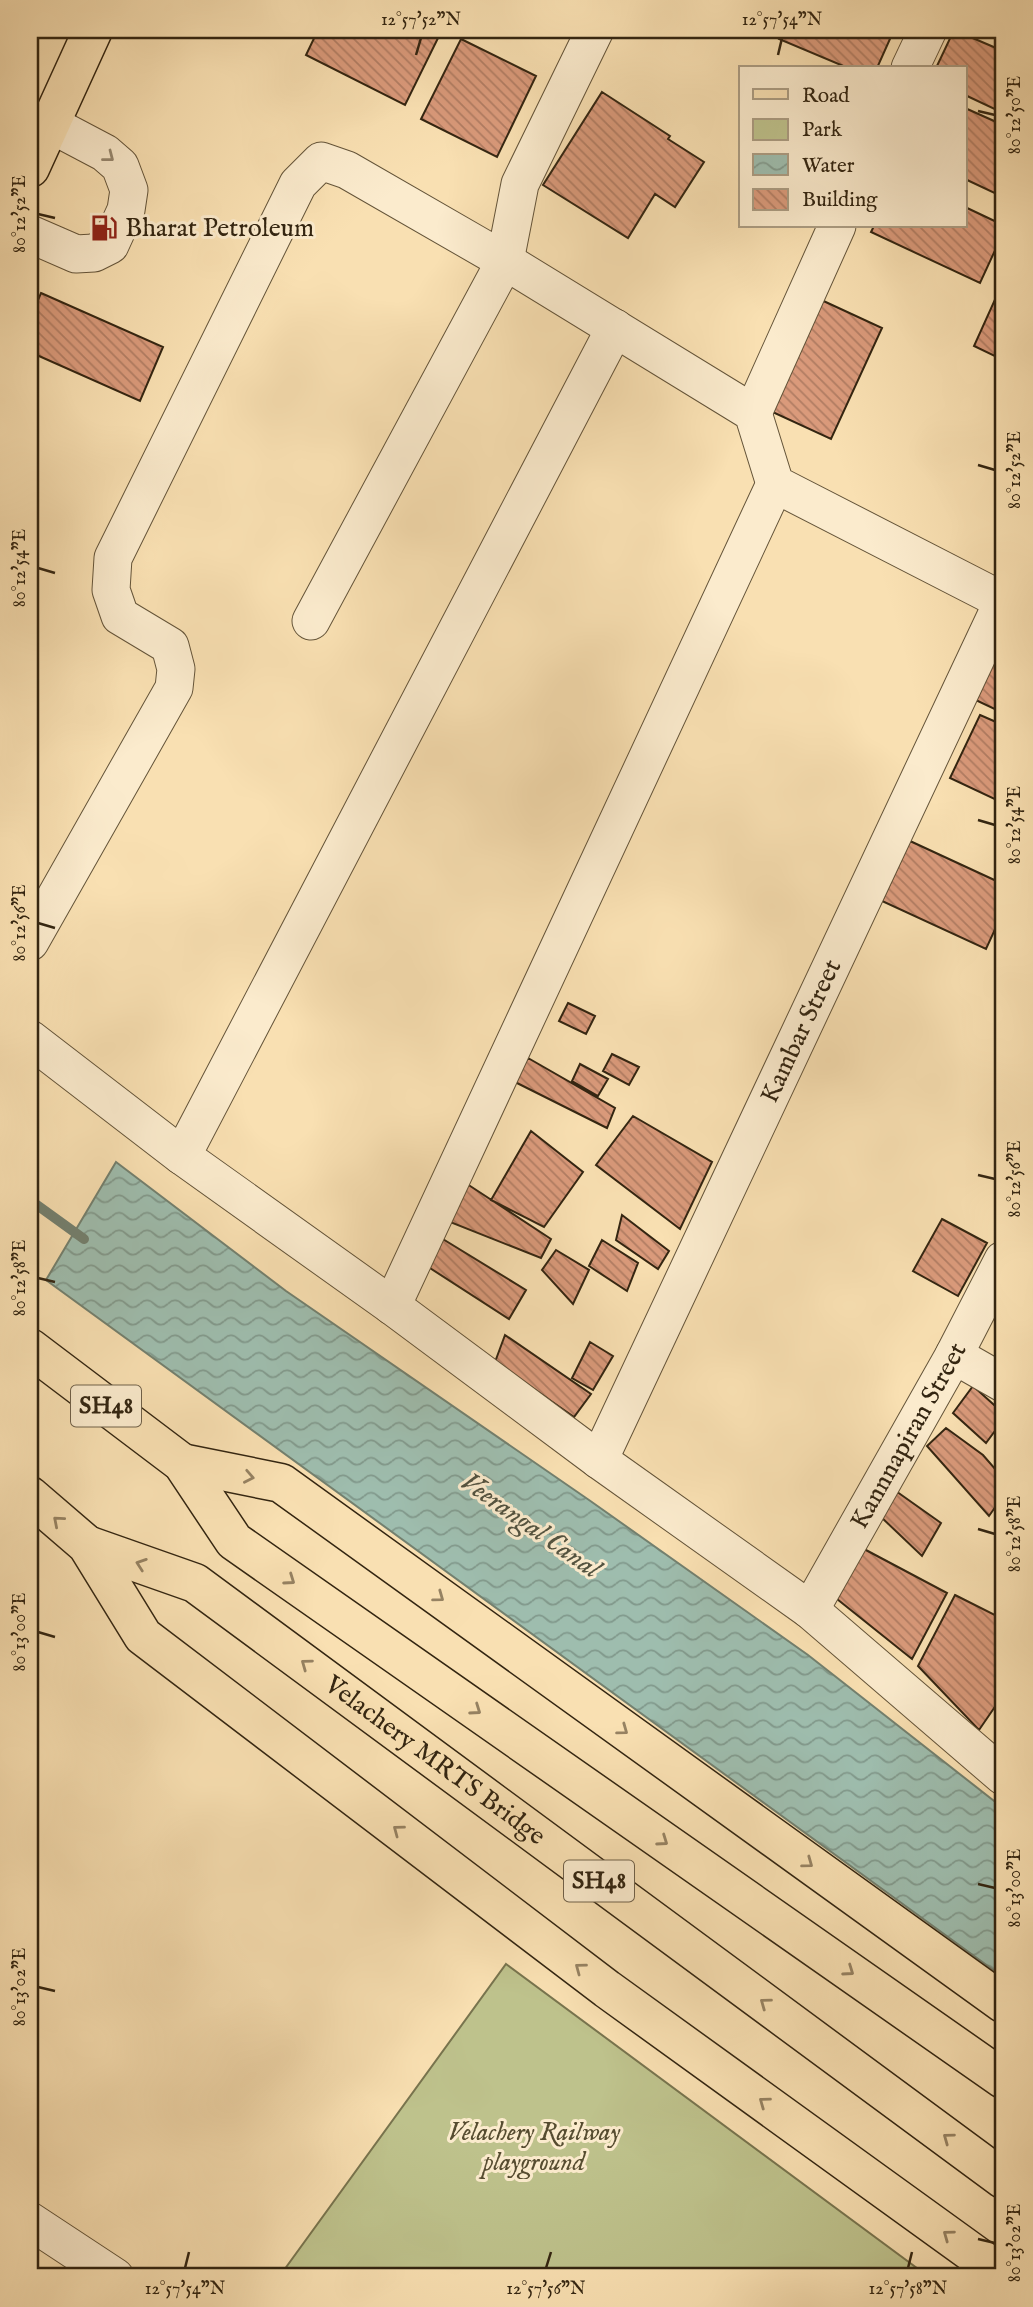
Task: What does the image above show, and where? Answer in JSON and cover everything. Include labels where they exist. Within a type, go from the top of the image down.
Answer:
[{"type":"main road","points":[[30,168],[93,30]]},
{"type":"main road","name":"SH48","points":[[30,1348],[182,1463],[234,1541],[1003,2079]]},
{"type":"main road","points":[[182,1463],[281,1483],[1003,2003]]},
{"type":"main road","name":"SH48","points":[[30,1496],[87,1545]]},
{"type":"main road","points":[[87,1545],[143,1636],[607,1989],[1003,2275]]},
{"type":"main road","name":"Velachery MRTS Bridge","points":[[87,1545],[195,1583],[1003,2179]]},
{"type":"street","points":[[311,621],[505,261],[520,184],[595,30]]},
{"type":"street","points":[[911,66],[928,30]]},
{"type":"street","points":[[30,233],[76,254],[94,253],[110,245],[126,210],[129,190],[120,166],[105,153],[50,124]]},
{"type":"street","points":[[30,942],[174,688],[176,669],[170,646],[120,616],[111,590],[113,558],[298,184],[321,161],[347,170],[505,261],[753,412]]},
{"type":"street","points":[[392,1306],[775,484],[753,412],[836,228]]},
{"type":"street","points":[[182,1156],[615,328]]},
{"type":"street","points":[[775,484],[1003,601]]},
{"type":"street","name":"Kambar Street","points":[[599,1460],[1003,601]]},
{"type":"street","points":[[30,1039],[182,1156],[810,1610],[1003,1776]]},
{"type":"street","name":"Kannnapiran Street","points":[[810,1610],[954,1355],[1003,1260]]},
{"type":"street","points":[[954,1355],[1003,1383]]},
{"type":"street","points":[[30,2221],[116,2277]]},
{"type":"green space","name":"Velachery Railway playground","points":[[506,1964],[929,2277],[279,2277]]},
{"type":"water","points":[[116,1162],[286,1291],[808,1655],[1003,1808],[1003,1977],[46,1280]]},
{"type":"building","points":[[318,30],[442,30],[405,105],[306,55]]},
{"type":"building","points":[[783,30],[894,30],[878,66],[843,66],[779,39]]},
{"type":"building","points":[[954,30],[1003,51],[1003,113],[967,96],[967,66],[937,66]]},
{"type":"building","points":[[461,39],[536,76],[497,157],[421,119]]},
{"type":"building","points":[[602,92],[670,136],[668,139],[704,162],[675,207],[655,194],[628,238],[543,185]]},
{"type":"building","points":[[967,109],[1003,125],[1003,197],[967,180]]},
{"type":"building","points":[[967,208],[1003,225],[1003,233],[980,283],[871,232],[873,228],[967,228]]},
{"type":"building","points":[[41,293],[163,347],[140,401],[30,352],[30,319]]},
{"type":"building","points":[[997,295],[1003,298],[1003,360],[974,346]]},
{"type":"building","points":[[817,298],[882,328],[831,439],[766,409]]},
{"type":"building","points":[[1003,632],[1003,713],[963,694]]},
{"type":"building","points":[[980,715],[1003,725],[1003,803],[950,778]]},
{"type":"building","points":[[910,841],[1003,884],[1003,912],[986,949],[882,901]]},
{"type":"building","points":[[568,1003],[595,1016],[586,1034],[559,1021]]},
{"type":"building","points":[[612,1054],[639,1067],[629,1085],[603,1071]]},
{"type":"building","points":[[528,1058],[615,1108],[607,1128],[513,1081]]},
{"type":"building","points":[[580,1064],[608,1079],[598,1096],[572,1081]]},
{"type":"building","points":[[633,1116],[712,1162],[680,1229],[596,1165]]},
{"type":"building","points":[[531,1131],[583,1172],[544,1227],[491,1200]]},
{"type":"building","points":[[461,1180],[551,1239],[541,1258],[445,1220]]},
{"type":"building","points":[[622,1215],[669,1251],[658,1269],[616,1240]]},
{"type":"building","points":[[942,1219],[987,1243],[958,1296],[913,1271]]},
{"type":"building","points":[[433,1233],[526,1290],[509,1319],[419,1261]]},
{"type":"building","points":[[602,1240],[638,1263],[627,1291],[589,1266]]},
{"type":"building","points":[[556,1250],[589,1270],[573,1304],[542,1270]]},
{"type":"building","points":[[505,1335],[591,1394],[574,1417],[495,1362]]},
{"type":"building","points":[[590,1342],[613,1356],[593,1390],[572,1378]]},
{"type":"building","points":[[973,1386],[1003,1413],[1003,1420],[986,1443],[953,1413]]},
{"type":"building","points":[[946,1428],[983,1455],[1003,1478],[1003,1496],[989,1516],[927,1446]]},
{"type":"building","points":[[893,1489],[941,1523],[922,1556],[880,1516]]},
{"type":"building","points":[[864,1549],[947,1593],[912,1659],[837,1599]]},
{"type":"building","points":[[955,1595],[1003,1619],[1003,1695],[979,1730],[918,1666]]},
{"type":"waterway","name":"Veerangal Canal","points":[[30,1200],[84,1239]]},
{"type":"place","name":"Bharat Petroleum","points":[[104,228]]}]
